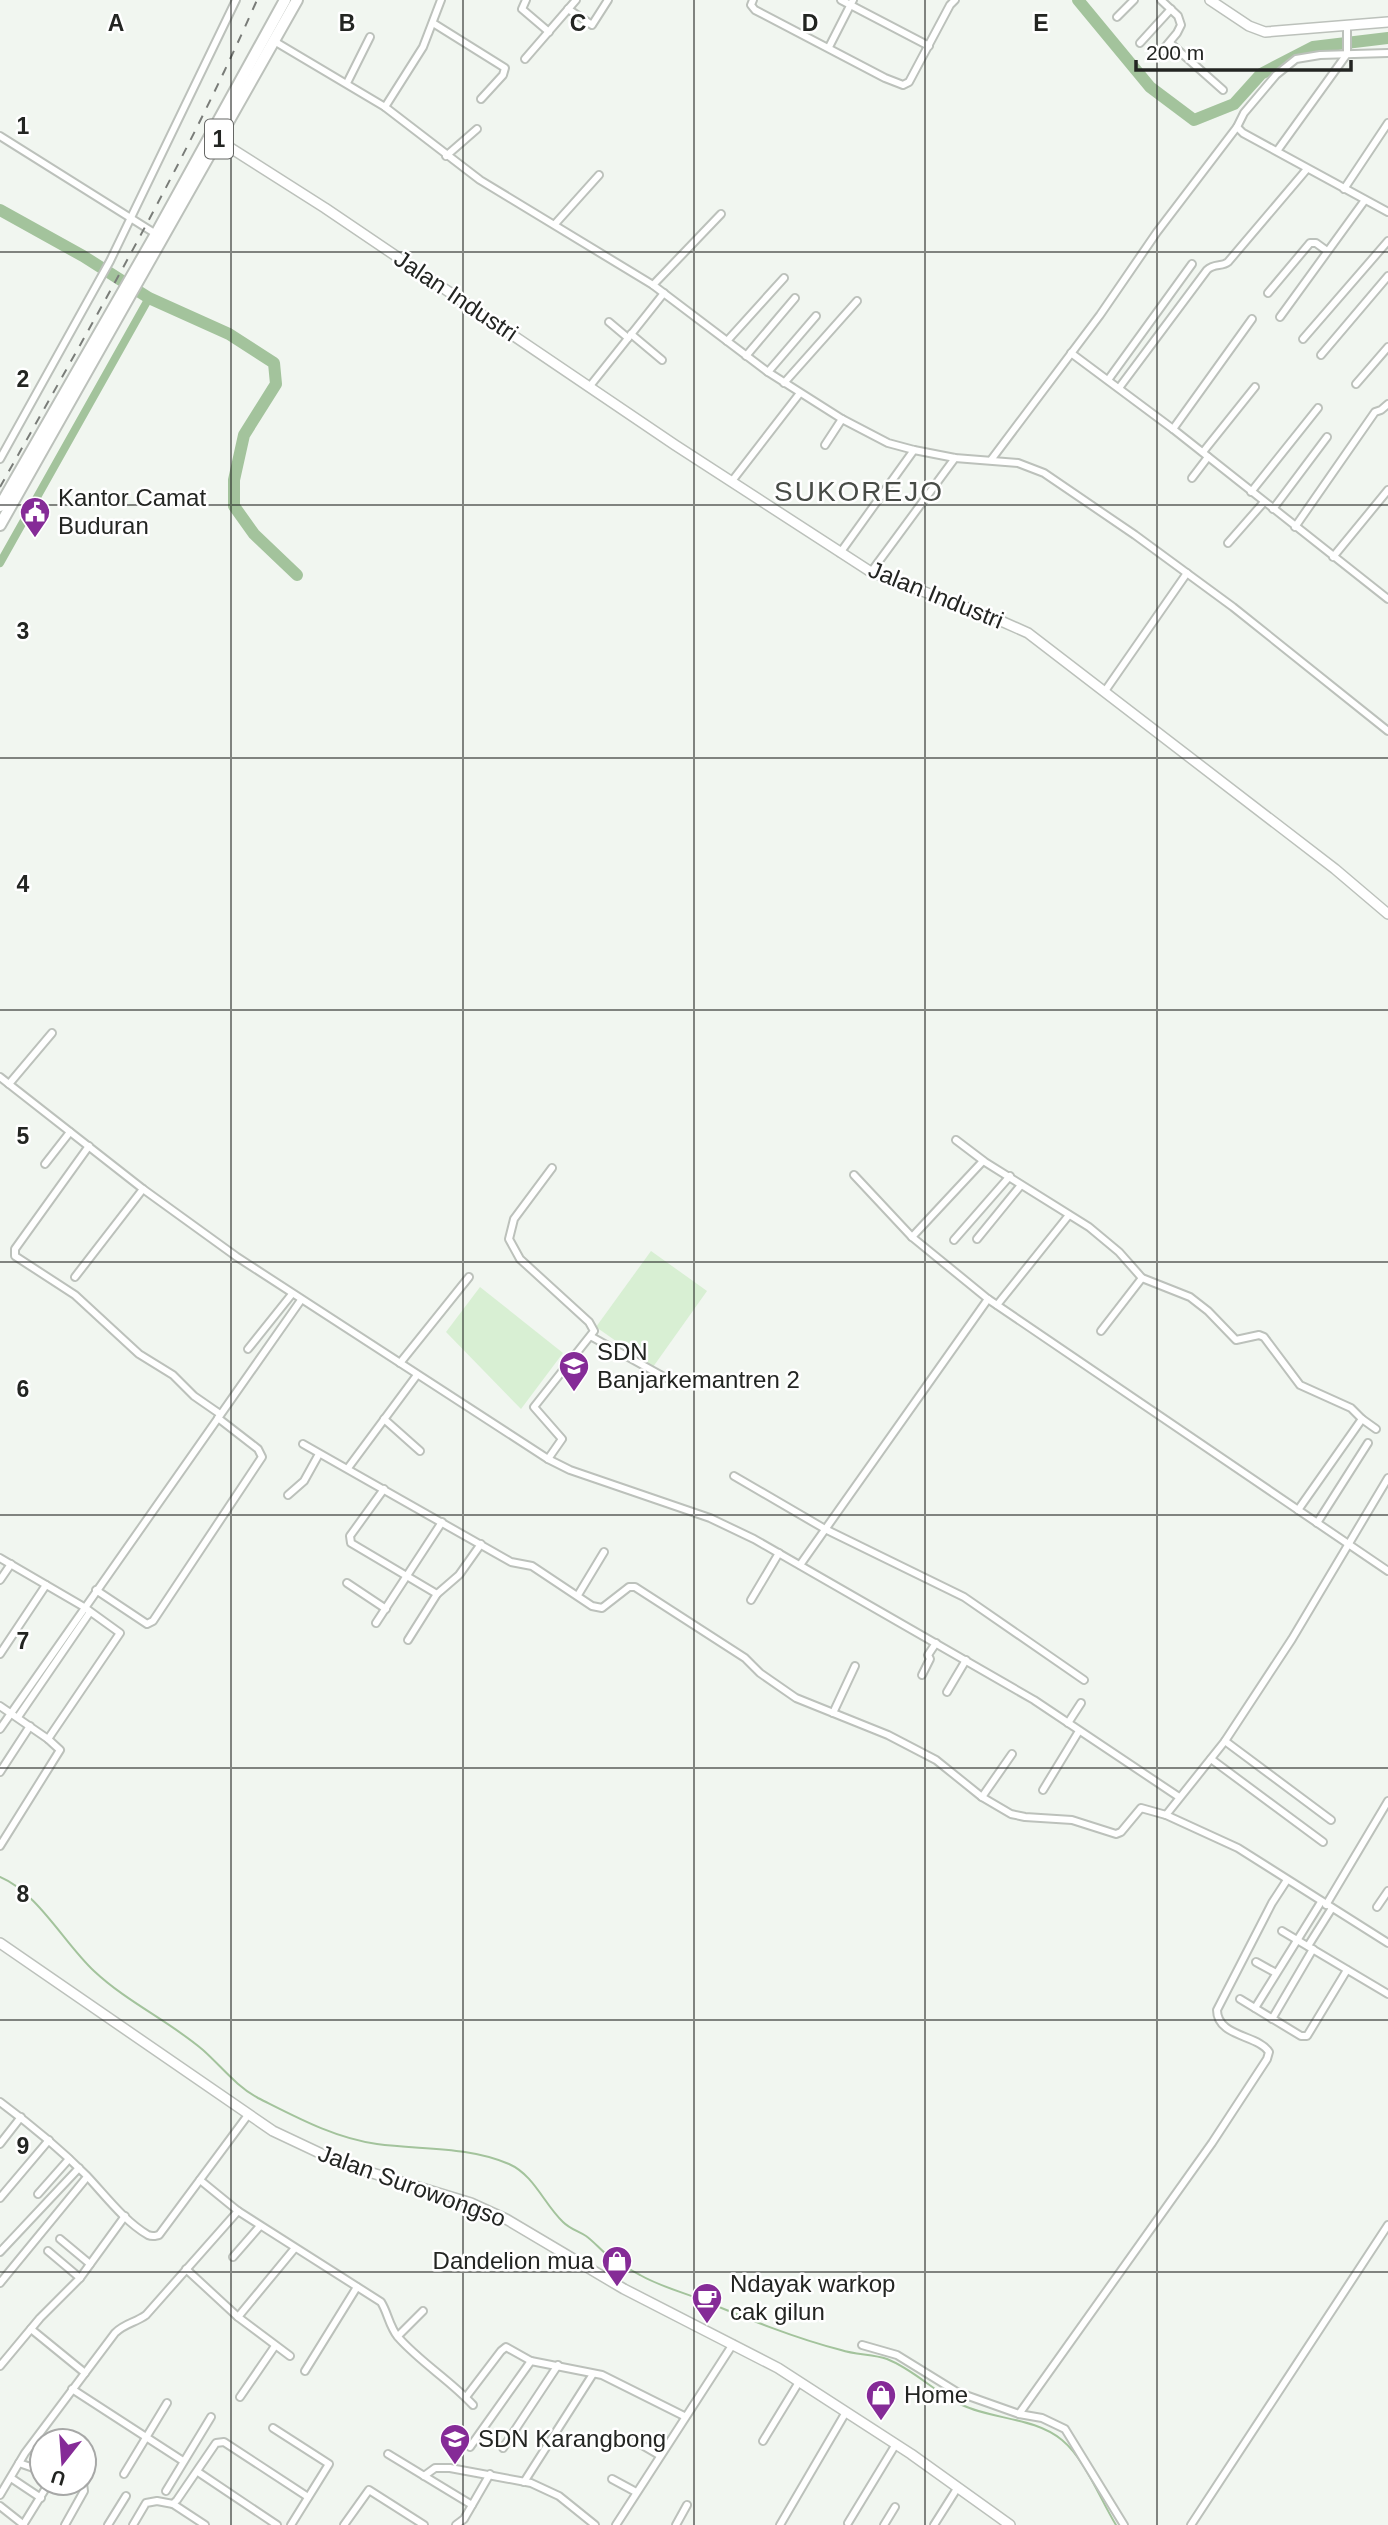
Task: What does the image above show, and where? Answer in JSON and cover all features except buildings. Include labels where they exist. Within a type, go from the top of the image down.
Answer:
[{"type":"highway","name":"1","points":[[136,275],[285,0]]},
{"type":"highway","name":"1","points":[[0,506],[218,141],[296,0]]},
{"type":"highway","name":"1","points":[[0,525],[125,294]]},
{"type":"street","points":[[0,459],[102,277],[236,0]]},
{"type":"street","points":[[385,107],[423,47],[441,0]]},
{"type":"street","points":[[526,0],[522,9],[549,32]]},
{"type":"street","points":[[525,59],[576,0]]},
{"type":"street","points":[[568,9],[592,25],[608,0]]},
{"type":"street","points":[[753,0],[751,5],[755,10],[903,85],[911,81],[949,2]]},
{"type":"street","points":[[841,0],[852,2],[929,46]]},
{"type":"street","points":[[1117,18],[1134,0]]},
{"type":"street","points":[[1157,57],[1181,25],[1178,16],[1161,0]]},
{"type":"street","points":[[1210,0],[1249,26],[1265,32],[1347,29],[1388,22]]},
{"type":"street","points":[[829,47],[852,2]]},
{"type":"street","points":[[1140,43],[1171,9]]},
{"type":"street","points":[[433,23],[505,68],[503,75],[481,99]]},
{"type":"street","points":[[1277,151],[1347,53],[1347,29]]},
{"type":"street","points":[[347,83],[370,37]]},
{"type":"street","points":[[274,41],[385,107],[480,180],[653,285],[768,372],[842,419],[888,443],[914,450],[955,458],[1018,463],[1044,473],[1187,573],[1300,659],[1388,731]]},
{"type":"street","points":[[1170,43],[1223,90]]},
{"type":"street","points":[[991,460],[1100,315],[1157,232],[1237,127],[1244,113],[1276,75],[1289,63],[1313,55],[1388,53]]},
{"type":"street","points":[[1344,189],[1388,123]]},
{"type":"street","points":[[1237,127],[1307,169],[1388,211]]},
{"type":"street","points":[[446,156],[477,129]]},
{"type":"street","points":[[0,136],[156,234]]},
{"type":"street","name":"Jalan Industri","points":[[218,141],[325,208],[871,572],[1018,628],[1105,691],[1335,869],[1388,914]]},
{"type":"street","points":[[1119,388],[1208,271],[1214,265],[1228,262],[1307,169]]},
{"type":"street","points":[[555,224],[599,175]]},
{"type":"street","points":[[1280,317],[1365,200]]},
{"type":"street","points":[[653,285],[721,214]]},
{"type":"street","points":[[1303,339],[1388,241]]},
{"type":"street","points":[[1268,293],[1310,243],[1316,243],[1327,251]]},
{"type":"street","points":[[1108,380],[1192,264]]},
{"type":"street","points":[[1321,355],[1388,276]]},
{"type":"street","points":[[727,341],[784,278]]},
{"type":"street","points":[[590,386],[664,293]]},
{"type":"street","points":[[746,356],[795,298]]},
{"type":"street","points":[[784,383],[857,301]]},
{"type":"street","points":[[768,372],[816,316]]},
{"type":"street","points":[[1173,429],[1252,319]]},
{"type":"street","points":[[609,322],[662,360]]},
{"type":"street","points":[[1356,384],[1388,347]]},
{"type":"street","points":[[1071,353],[1173,429],[1388,599]]},
{"type":"street","points":[[1192,478],[1255,387]]},
{"type":"street","points":[[732,481],[800,393]]},
{"type":"street","points":[[1295,527],[1375,411],[1388,404]]},
{"type":"street","points":[[1251,492],[1318,408]]},
{"type":"street","points":[[825,445],[842,419]]},
{"type":"street","points":[[1273,509],[1328,436]]},
{"type":"street","points":[[840,553],[914,450]]},
{"type":"street","points":[[871,572],[955,458]]},
{"type":"street","points":[[1333,557],[1388,490]]},
{"type":"street","points":[[1228,543],[1264,502]]},
{"type":"street","points":[[1105,691],[1187,573]]},
{"type":"street","points":[[9,1084],[52,1033]]},
{"type":"street","points":[[0,1077],[143,1189],[292,1294],[548,1459],[570,1470],[710,1518],[779,1553],[965,1660],[1068,1723],[1179,1797]]},
{"type":"street","points":[[45,1164],[70,1132]]},
{"type":"street","points":[[956,1140],[983,1161],[1108,1242],[1142,1278],[1190,1297],[1236,1340],[1259,1335],[1264,1338],[1300,1385],[1351,1408],[1376,1429]]},
{"type":"street","points":[[89,1146],[15,1249],[15,1256],[75,1295],[139,1354],[173,1375],[258,1449],[262,1457],[153,1621],[146,1624],[96,1590]]},
{"type":"street","points":[[912,1237],[983,1161]]},
{"type":"street","points":[[548,1459],[562,1439],[534,1407],[592,1336],[594,1327],[520,1259],[509,1239],[514,1219],[552,1168]]},
{"type":"street","points":[[854,1175],[912,1237],[988,1299],[1388,1571]]},
{"type":"street","points":[[954,1240],[1010,1177]]},
{"type":"street","points":[[977,1239],[1021,1185]]},
{"type":"street","points":[[75,1278],[143,1189]]},
{"type":"street","points":[[997,1305],[1069,1215]]},
{"type":"street","points":[[400,1363],[468,1277]]},
{"type":"street","points":[[1101,1331],[1142,1278]]},
{"type":"street","points":[[248,1349],[292,1294]]},
{"type":"street","points":[[800,1565],[988,1299]]},
{"type":"street","points":[[0,1729],[15,1715],[87,1609],[96,1590],[301,1300]]},
{"type":"street","points":[[592,1336],[608,1348],[666,1378]]},
{"type":"street","points":[[348,1468],[417,1375]]},
{"type":"street","points":[[384,1419],[420,1451]]},
{"type":"street","points":[[1298,1510],[1362,1419]]},
{"type":"street","points":[[1317,1523],[1368,1443]]},
{"type":"street","points":[[303,1444],[511,1562],[532,1566],[592,1606],[602,1608],[629,1587],[635,1587],[745,1657],[782,1690],[888,1735],[936,1760],[982,1797],[1011,1814],[1072,1820],[1116,1834],[1121,1832],[1141,1808],[1166,1815],[1238,1848],[1388,1943]]},
{"type":"street","points":[[288,1495],[304,1481],[319,1454]]},
{"type":"street","points":[[734,1476],[825,1529],[964,1597],[1084,1680]]},
{"type":"street","points":[[1166,1815],[1225,1741],[1292,1639],[1388,1478]]},
{"type":"street","points":[[384,1489],[350,1539],[351,1543],[437,1594]]},
{"type":"street","points":[[376,1623],[442,1522]]},
{"type":"street","points":[[408,1640],[437,1594],[459,1575],[481,1544]]},
{"type":"street","points":[[578,1595],[604,1552]]},
{"type":"street","points":[[751,1600],[779,1553]]},
{"type":"street","points":[[0,1558],[118,1630],[119,1635],[48,1739]]},
{"type":"street","points":[[0,1580],[11,1564]]},
{"type":"street","points":[[348,1583],[386,1609]]},
{"type":"street","points":[[0,1654],[46,1585]]},
{"type":"street","points":[[922,1675],[930,1659],[928,1655],[936,1643]]},
{"type":"street","points":[[947,1692],[965,1660]]},
{"type":"street","points":[[833,1713],[855,1666]]},
{"type":"street","points":[[1068,1723],[1081,1703]]},
{"type":"street","points":[[0,1706],[48,1739],[60,1752],[0,1846]]},
{"type":"street","points":[[0,1772],[30,1726]]},
{"type":"street","points":[[1043,1790],[1079,1731]]},
{"type":"street","points":[[1225,1741],[1331,1820]]},
{"type":"street","points":[[982,1797],[1012,1754]]},
{"type":"street","points":[[1211,1759],[1323,1842]]},
{"type":"street","points":[[1255,2008],[1297,1940],[1326,1905],[1388,1801]]},
{"type":"street","points":[[1021,2411],[1212,2143],[1267,2059],[1269,2052],[1265,2046],[1237,2034],[1220,2021],[1217,2010],[1287,1880]]},
{"type":"street","points":[[1377,1907],[1387,1894]]},
{"type":"street","points":[[1272,2020],[1310,1947],[1326,1905]]},
{"type":"street","points":[[1282,1931],[1388,1994]]},
{"type":"street","name":"Jalan Surowongso","points":[[0,1944],[273,2131],[326,2157],[471,2203],[506,2219],[624,2289],[733,2344],[799,2382],[958,2487],[1010,2525]]},
{"type":"street","points":[[1256,1962],[1276,1973]]},
{"type":"street","points":[[1240,1999],[1301,2036],[1310,2035],[1347,1970]]},
{"type":"street","points":[[0,2102],[49,2140],[125,2216],[149,2235],[159,2235],[248,2115]]},
{"type":"street","points":[[0,2144],[21,2117]]},
{"type":"street","points":[[0,2198],[49,2140]]},
{"type":"street","points":[[38,2194],[69,2158]]},
{"type":"street","points":[[0,2252],[79,2168]]},
{"type":"street","points":[[0,2283],[88,2177]]},
{"type":"street","points":[[200,2180],[260,2226],[381,2302],[388,2322],[398,2336],[473,2404]]},
{"type":"street","points":[[0,2495],[19,2463],[115,2333],[123,2325],[138,2321],[146,2315],[238,2211]]},
{"type":"street","points":[[0,2366],[80,2278],[125,2216]]},
{"type":"street","points":[[1191,2525],[1388,2225]]},
{"type":"street","points":[[233,2256],[260,2226]]},
{"type":"street","points":[[60,2239],[90,2264]]},
{"type":"street","points":[[238,2317],[295,2248]]},
{"type":"street","points":[[48,2251],[80,2278]]},
{"type":"street","points":[[186,2269],[238,2317],[290,2356]]},
{"type":"street","points":[[305,2371],[357,2287]]},
{"type":"street","points":[[398,2336],[423,2311]]},
{"type":"street","points":[[31,2329],[85,2373]]},
{"type":"street","points":[[616,2525],[733,2344]]},
{"type":"street","points":[[862,2345],[916,2365],[951,2390],[1055,2423],[1068,2433],[1124,2525]]},
{"type":"street","points":[[240,2397],[275,2346]]},
{"type":"street","points":[[466,2398],[503,2349],[510,2348],[531,2361],[602,2375],[684,2416]]},
{"type":"street","points":[[470,2446],[531,2361]]},
{"type":"street","points":[[503,2448],[558,2365]]},
{"type":"street","points":[[524,2482],[593,2374]]},
{"type":"street","points":[[763,2441],[799,2382]]},
{"type":"street","points":[[72,2389],[183,2461]]},
{"type":"street","points":[[124,2474],[167,2403]]},
{"type":"street","points":[[780,2525],[846,2412]]},
{"type":"street","points":[[166,2491],[211,2417]]},
{"type":"street","points":[[273,2428],[329,2464],[291,2525]]},
{"type":"street","points":[[635,2441],[659,2455]]},
{"type":"street","points":[[173,2504],[216,2443],[224,2442],[308,2497]]},
{"type":"street","points":[[848,2523],[896,2445]]},
{"type":"street","points":[[387,2454],[472,2505]]},
{"type":"street","points":[[19,2463],[28,2466]]},
{"type":"street","points":[[424,2476],[440,2468],[490,2474],[524,2482],[551,2492],[595,2525]]},
{"type":"street","points":[[198,2472],[277,2525]]},
{"type":"street","points":[[456,2525],[464,2522],[490,2474]]},
{"type":"street","points":[[0,2506],[23,2525],[41,2498],[11,2478]]},
{"type":"street","points":[[612,2479],[636,2492]]},
{"type":"street","points":[[934,2525],[958,2487]]},
{"type":"street","points":[[347,2524],[369,2490],[424,2525]]},
{"type":"street","points":[[108,2525],[125,2496]]},
{"type":"street","points":[[65,2525],[81,2497]]},
{"type":"street","points":[[133,2525],[146,2503],[157,2501],[173,2504],[205,2525]]},
{"type":"street","points":[[676,2525],[687,2505]]},
{"type":"street","points":[[884,2525],[895,2507]]},
{"type":"green space","points":[[651,1251],[707,1291],[653,1367],[596,1327]]},
{"type":"green space","points":[[480,1287],[563,1353],[521,1409],[446,1332]]},
{"type":"waterway","points":[[1078,0],[1150,87],[1194,120],[1234,104],[1261,74],[1313,47],[1388,38]]},
{"type":"waterway","points":[[0,210],[83,256],[149,298],[229,334],[274,363],[276,384],[244,435],[234,480],[234,506],[254,534],[297,575]]},
{"type":"waterway","points":[[0,563],[149,298]]},
{"type":"waterway","points":[[0,1877],[14,1884],[39,1906],[94,1971],[203,2050],[236,2082],[258,2098],[316,2126],[361,2141],[461,2151],[509,2164],[532,2182],[556,2215],[566,2224],[586,2236],[614,2260],[647,2279],[806,2340],[847,2352],[887,2359],[962,2405],[1039,2427],[1062,2440],[1078,2458],[1116,2525]]},
{"type":"railway","points":[[0,487],[167,186],[257,0]]},
{"type":"place","name":"Kantor Camat Buduran","points":[[35,539]]},
{"type":"place","name":"SDN Banjarkemantren 2","points":[[574,1393]]},
{"type":"place","name":"Dandelion mua","points":[[617,2288]]},
{"type":"place","name":"Ndayak warkop cak gilun","points":[[707,2325]]},
{"type":"place","name":"Home","points":[[881,2422]]},
{"type":"place","name":"SDN Karangbong","points":[[455,2466]]},
{"type":"district","name":"SUKOREJO","points":[[859,491]]}]
